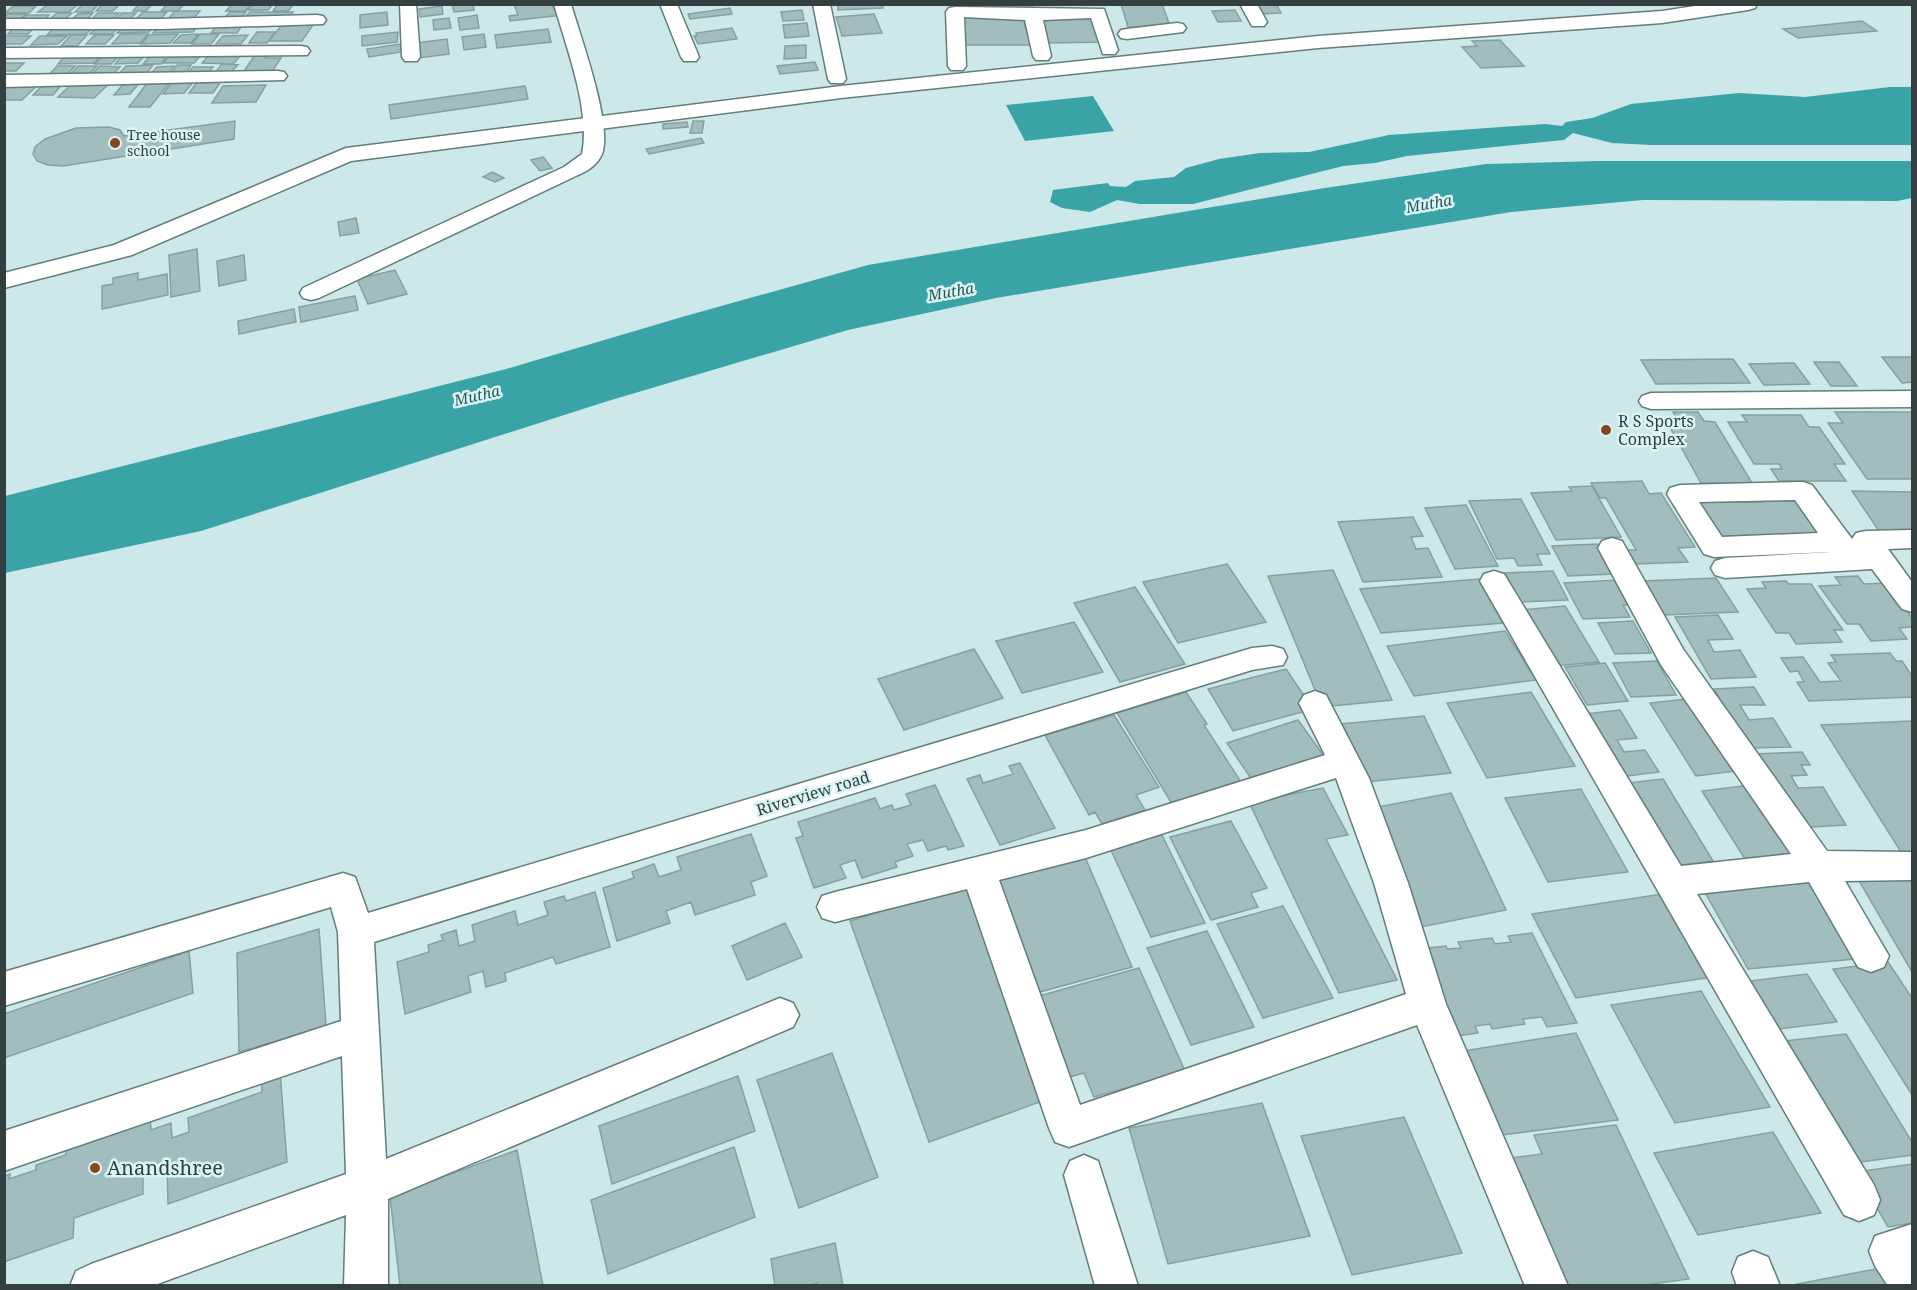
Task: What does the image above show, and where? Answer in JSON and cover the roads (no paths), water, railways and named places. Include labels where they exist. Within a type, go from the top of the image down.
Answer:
[{"type":"street","points":[[408,4],[411,57]]},
{"type":"street","points":[[311,293],[583,165],[594,148],[592,117],[562,4]]},
{"type":"street","points":[[668,4],[690,57]]},
{"type":"street","points":[[821,4],[837,79]]},
{"type":"street","points":[[1248,4],[1258,22]]},
{"type":"street","points":[[4,262],[114,233],[319,149],[345,143],[1306,43],[1662,17],[1748,4]]},
{"type":"street","points":[[1127,33],[1177,29],[1304,29],[1648,7],[1704,10]]},
{"type":"street","points":[[957,66],[955,12],[1033,15],[1098,13],[1109,50]]},
{"type":"street","points":[[1033,15],[1041,56]]},
{"type":"street","points":[[4,24],[150,24],[317,20]]},
{"type":"street","points":[[4,281],[141,244],[346,155],[837,79],[1109,50],[1177,29]]},
{"type":"street","points":[[4,53],[301,51]]},
{"type":"street","points":[[4,81],[278,76]]},
{"type":"street","points":[[1651,400],[1912,399]]},
{"type":"street","points":[[1858,554],[1736,560],[1714,547],[1680,494],[1803,491],[1858,554],[1912,602]]},
{"type":"street","points":[[1858,554],[1866,540],[1912,539]]},
{"type":"street","points":[[1612,548],[1672,657],[1818,866],[1871,956]]},
{"type":"street","points":[[1494,581],[1859,1200]]},
{"type":"street","name":"Riverview road","points":[[356,932],[1252,659],[1272,657]]},
{"type":"street","points":[[1315,703],[1346,762],[1391,883],[1426,1005],[1547,1286]]},
{"type":"street","points":[[835,907],[1086,844],[1346,762]]},
{"type":"street","points":[[1670,882],[1818,866],[1912,866]]},
{"type":"street","points":[[978,870],[1069,1128],[1426,1005]]},
{"type":"street","points":[[4,989],[343,888],[356,932],[367,1188],[366,1286]]},
{"type":"street","points":[[91,1286],[367,1188],[780,1016]]},
{"type":"street","points":[[4,1151],[361,1032]]},
{"type":"street","points":[[1084,1176],[1117,1286]]},
{"type":"street","points":[[1912,1245],[1890,1251],[1912,1283]]},
{"type":"water","points":[[1890,87],[1912,87],[1912,145],[1651,145],[1612,143],[1573,133],[1564,140],[1407,156],[1375,163],[1343,166],[1193,204],[1140,204],[1117,200],[1090,212],[1062,208],[1050,202],[1053,190],[1108,183],[1110,186],[1126,187],[1135,181],[1174,177],[1186,168],[1219,159],[1260,153],[1309,152],[1389,135],[1545,124],[1562,126],[1566,122],[1592,118],[1631,104],[1739,93],[1805,97]]},
{"type":"water","points":[[1093,96],[1114,131],[1025,141],[1006,105]]},
{"type":"water","name":"Mutha","points":[[1598,161],[1912,161],[1912,198],[1897,201],[1643,200],[1511,212],[996,298],[848,330],[608,401],[201,531],[5,573],[5,496],[506,369],[868,265],[1325,188],[1486,164]]},
{"type":"place","name":"Tree house school","points":[[115,143]]},
{"type":"place","name":"R S Sports Complex","points":[[1606,430]]},
{"type":"place","name":"Anandshree","points":[[95,1168]]}]
